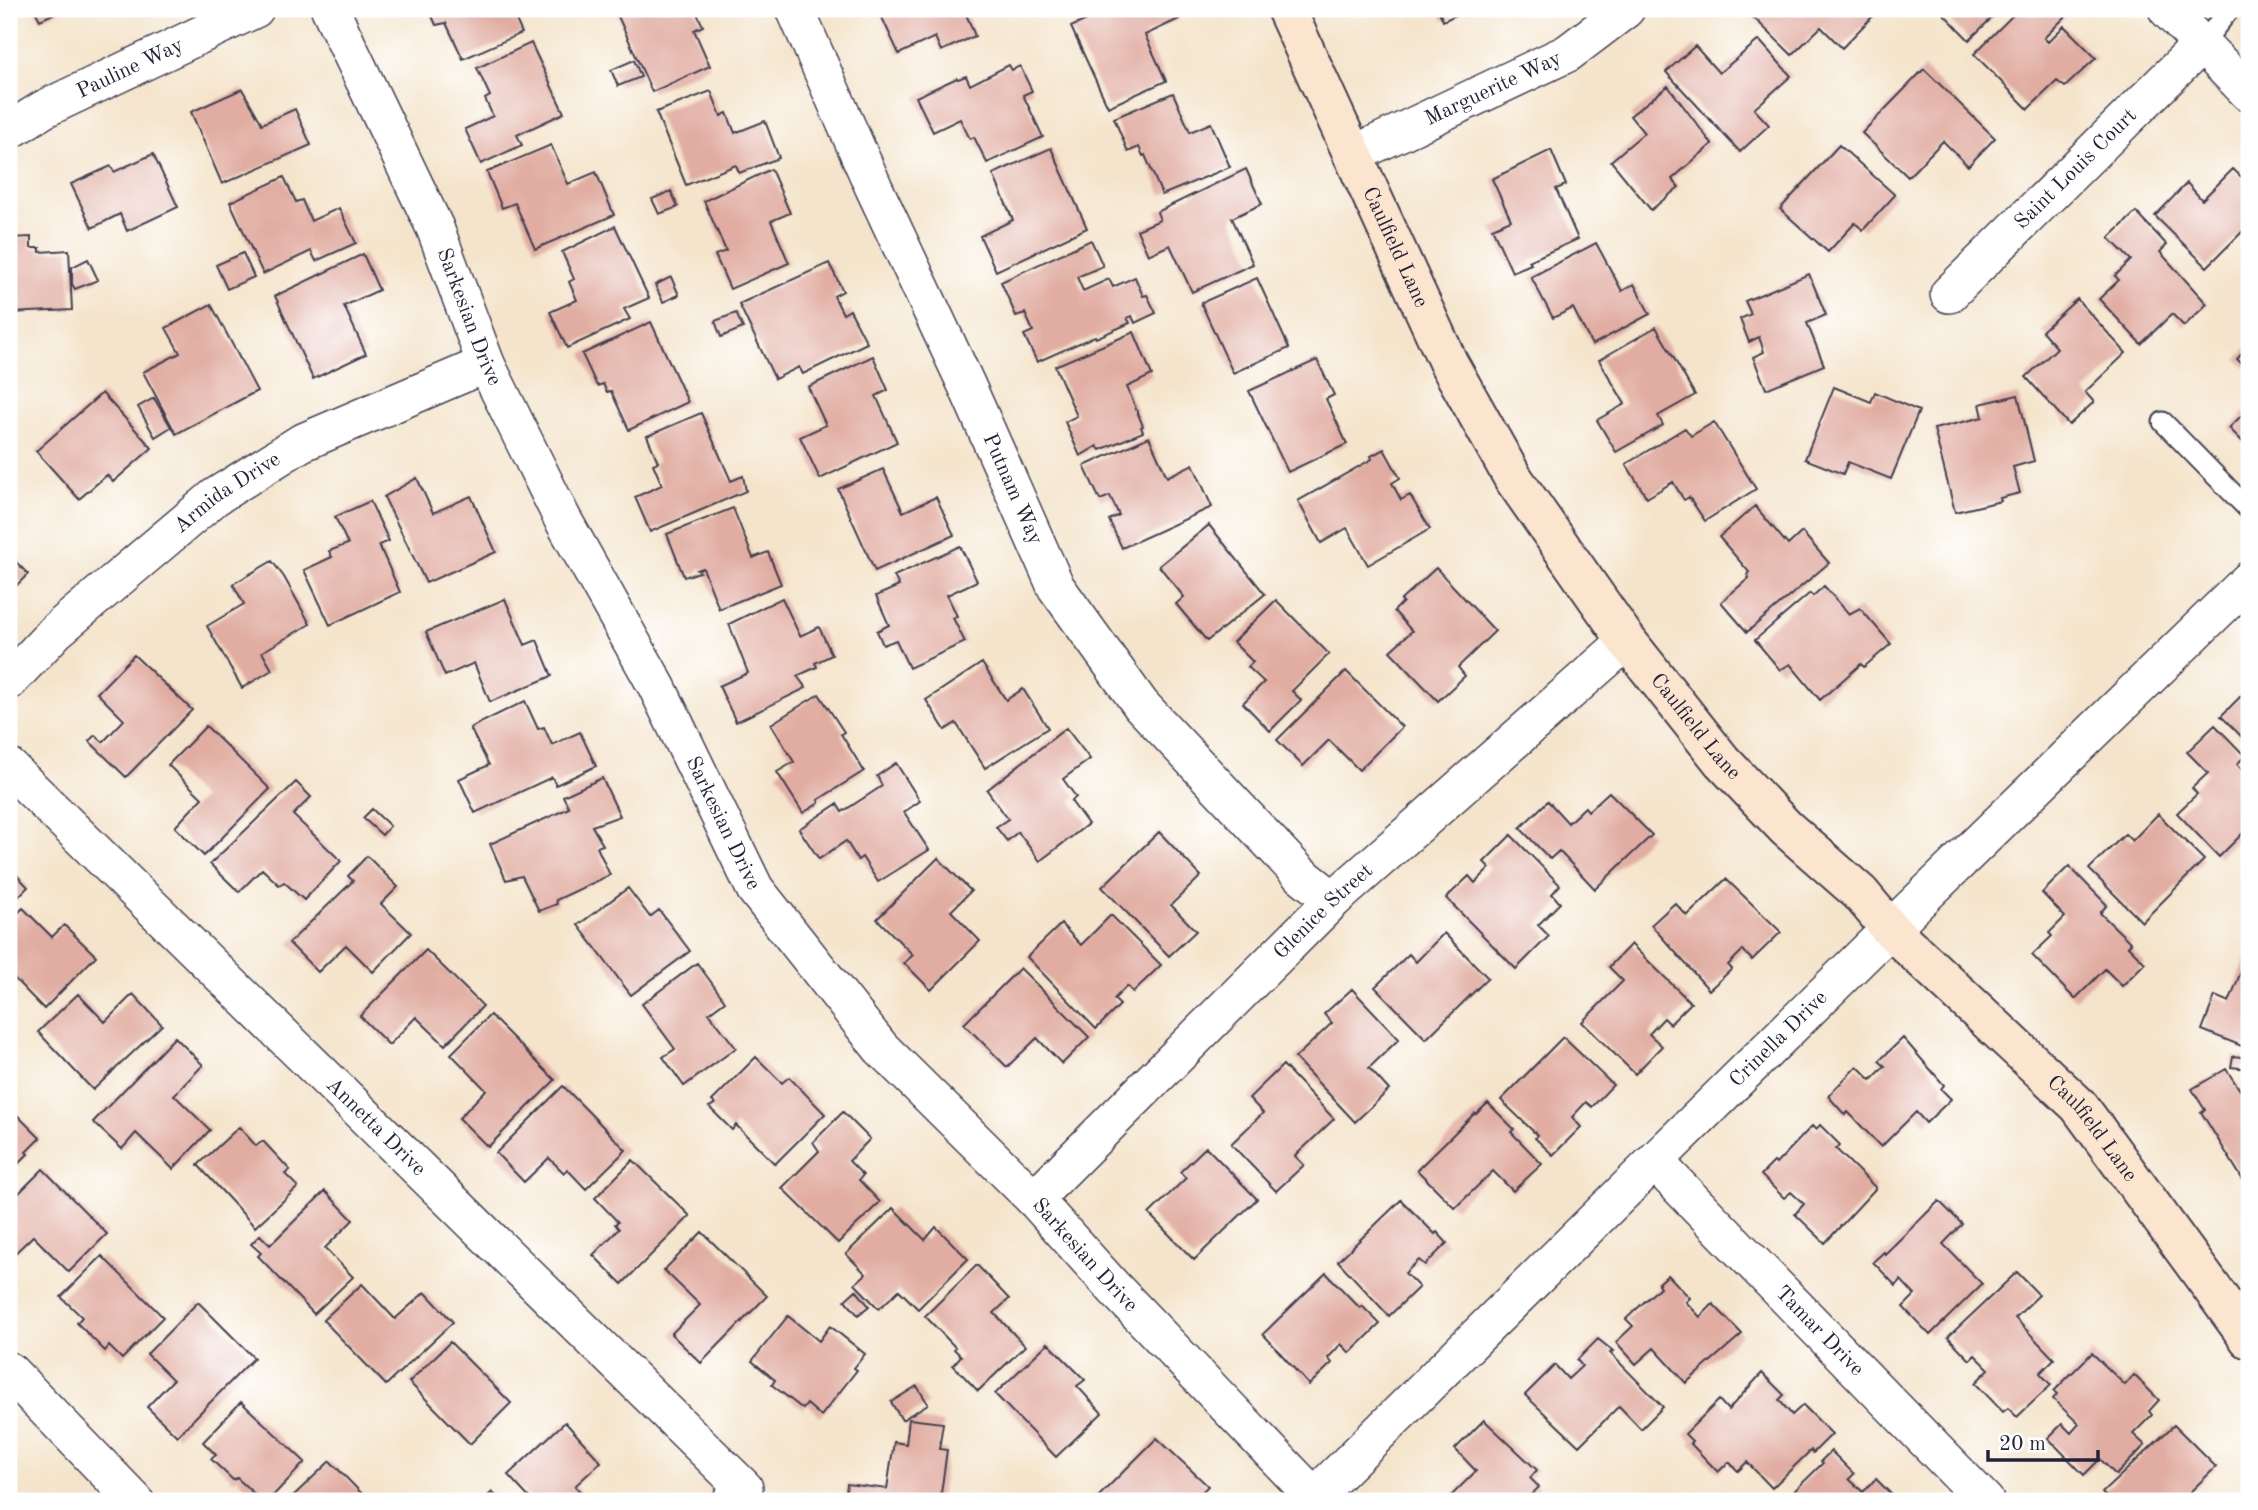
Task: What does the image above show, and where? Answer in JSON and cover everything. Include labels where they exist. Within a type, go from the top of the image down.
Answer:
[{"type":"main road","name":"Caulfield Lane","points":[[1286,9],[1448,362],[1513,478],[1627,641],[1721,761],[1786,828],[1860,893],[1890,929],[2079,1106],[2249,1339]]},
{"type":"street","name":"Pauline Way","points":[[9,128],[12,129],[44,109],[255,9]]},
{"type":"street","name":"Sarkesian Drive","points":[[330,9],[435,228],[486,364],[562,518],[657,687],[755,889],[881,1048],[1034,1199],[1314,1500]]},
{"type":"street","name":"Putnam Way","points":[[795,9],[1056,587],[1141,705],[1299,873],[1333,900]]},
{"type":"street","name":"Marguerite Way","points":[[1352,155],[1568,53],[1626,9]]},
{"type":"street","points":[[2167,9],[2249,93]]},
{"type":"street","name":"Saint Louis Court","points":[[1949,294],[2202,44]]},
{"type":"street","name":"Armida Drive","points":[[9,681],[56,631],[215,498],[300,443],[486,364]]},
{"type":"street","name":"Crinella Drive","points":[[1314,1500],[1890,929],[2249,580]]},
{"type":"street","name":"Glenice Street","points":[[1034,1199],[1333,900],[1627,641]]},
{"type":"street","name":"Annetta Drive","points":[[9,767],[738,1495]]},
{"type":"street","name":"Tamar Drive","points":[[1655,1162],[1985,1501]]},
{"type":"street","points":[[9,1371],[135,1501]]},
{"type":"lane","points":[[2202,44],[2230,9]]},
{"type":"lane","points":[[2162,422],[2249,510]]},
{"type":"building","points":[[34,9],[64,9],[40,20]]},
{"type":"building","points":[[429,9],[511,9],[522,33],[463,59],[446,23],[436,25]]},
{"type":"building","points":[[628,9],[695,9],[703,26],[694,30],[710,66],[652,92],[617,14]]},
{"type":"building","points":[[878,9],[964,9],[975,36],[941,51],[935,37],[899,54]]},
{"type":"building","points":[[1111,9],[1174,9],[1179,19],[1145,35],[1166,81],[1108,107],[1071,27]]},
{"type":"building","points":[[1438,9],[1469,9],[1443,21]]},
{"type":"building","points":[[1745,9],[1868,9],[1874,15],[1842,48],[1821,27],[1792,55]]},
{"type":"building","points":[[1939,9],[2001,9],[1969,40]]},
{"type":"building","points":[[2019,9],[2066,9],[2070,12],[2044,38],[2048,42],[2064,26],[2096,58],[2065,87],[2057,81],[2028,109],[1974,54]]},
{"type":"building","points":[[1759,40],[1791,76],[1754,109],[1769,125],[1740,152],[1666,72],[1695,46],[1719,73]]},
{"type":"building","points":[[531,43],[564,113],[517,135],[522,145],[481,164],[465,129],[493,116],[485,99],[490,96],[477,68]]},
{"type":"building","points":[[634,60],[641,77],[618,86],[611,70]]},
{"type":"building","points":[[1009,65],[1012,70],[1020,66],[1032,91],[1023,95],[1043,137],[987,163],[974,137],[970,139],[960,119],[933,132],[916,97],[966,76],[970,85]]},
{"type":"building","points":[[1924,69],[1995,138],[1968,166],[1943,141],[1908,177],[1862,133]]},
{"type":"building","points":[[1668,86],[1712,144],[1672,179],[1679,187],[1651,210],[1611,161],[1644,133],[1630,116]]},
{"type":"building","points":[[242,89],[262,124],[295,109],[311,145],[222,184],[191,112]]},
{"type":"building","points":[[711,91],[721,116],[727,113],[735,133],[765,121],[779,158],[739,173],[736,165],[686,185],[656,112]]},
{"type":"building","points":[[1173,93],[1190,132],[1211,123],[1230,167],[1162,195],[1145,155],[1143,156],[1139,147],[1128,152],[1114,118]]},
{"type":"building","points":[[551,145],[568,184],[596,172],[614,215],[535,249],[515,203],[502,208],[487,172]]},
{"type":"building","points":[[1839,145],[1895,195],[1863,230],[1855,223],[1828,252],[1780,209]]},
{"type":"building","points":[[1051,148],[1087,228],[996,271],[980,236],[1013,220],[993,174]]},
{"type":"building","points":[[1551,150],[1566,185],[1556,189],[1578,239],[1529,261],[1531,264],[1512,272],[1492,228],[1511,220],[1492,179]]},
{"type":"building","points":[[153,154],[178,207],[127,231],[120,214],[92,228],[71,184],[111,166],[114,172]]},
{"type":"building","points":[[771,169],[790,213],[771,221],[789,263],[730,289],[715,255],[726,251],[704,201]]},
{"type":"building","points":[[1246,169],[1262,204],[1232,218],[1253,264],[1192,292],[1170,245],[1148,255],[1137,230],[1160,220],[1157,212]]},
{"type":"building","points":[[2233,169],[2249,184],[2249,235],[2244,230],[2207,267],[2155,216],[2187,183],[2202,200]]},
{"type":"building","points":[[284,177],[296,202],[302,200],[311,221],[339,208],[356,243],[316,261],[311,251],[263,274],[230,202]]},
{"type":"building","points":[[671,191],[678,207],[659,214],[652,199]]},
{"type":"building","points":[[2136,212],[2167,245],[2160,252],[2207,304],[2184,326],[2172,314],[2141,344],[2099,299],[2119,280],[2115,276],[2131,260],[2109,238]]},
{"type":"building","points":[[615,226],[649,298],[624,309],[630,319],[567,348],[550,312],[577,300],[569,282],[574,279],[562,252]]},
{"type":"building","points":[[31,237],[31,248],[40,248],[40,252],[69,250],[72,310],[9,313],[9,238]]},
{"type":"building","points":[[1091,240],[1103,266],[1077,277],[1083,291],[1109,279],[1113,287],[1135,277],[1143,296],[1147,295],[1156,313],[1135,323],[1132,316],[1127,318],[1130,323],[1037,362],[1024,335],[1033,331],[1025,313],[1016,316],[1001,282]]},
{"type":"building","points":[[1596,243],[1622,291],[1634,284],[1650,314],[1592,345],[1573,308],[1553,318],[1531,277]]},
{"type":"building","points":[[243,253],[254,277],[227,289],[216,265]]},
{"type":"building","points":[[363,254],[379,290],[344,306],[366,354],[313,379],[275,296]]},
{"type":"building","points":[[88,259],[98,280],[75,289],[72,284],[72,267]]},
{"type":"building","points":[[829,263],[843,291],[834,296],[843,314],[850,310],[867,343],[803,374],[799,367],[775,379],[739,304]]},
{"type":"building","points":[[1809,274],[1826,315],[1807,323],[1824,365],[1766,389],[1753,357],[1764,352],[1759,337],[1749,342],[1740,319],[1751,314],[1745,301]]},
{"type":"building","points":[[671,277],[679,295],[663,302],[655,285]]},
{"type":"building","points":[[1257,278],[1289,348],[1233,373],[1201,303]]},
{"type":"building","points":[[2077,299],[2126,353],[2085,392],[2094,402],[2069,425],[2026,377],[2057,348],[2042,331]]},
{"type":"building","points":[[211,304],[257,391],[176,434],[143,372],[180,353],[166,328]]},
{"type":"building","points":[[736,313],[743,328],[721,337],[715,321]]},
{"type":"building","points":[[651,322],[688,402],[629,430],[611,391],[607,392],[603,384],[597,386],[582,354]]},
{"type":"building","points":[[1656,327],[1695,395],[1658,416],[1663,425],[1616,452],[1597,420],[1625,404],[1599,360]]},
{"type":"building","points":[[1134,332],[1152,375],[1127,387],[1143,432],[1100,450],[1097,446],[1080,456],[1065,422],[1077,416],[1055,366]]},
{"type":"building","points":[[2249,346],[2249,371],[2237,359]]},
{"type":"building","points":[[873,356],[888,390],[876,396],[897,442],[820,479],[800,437],[826,425],[808,387]]},
{"type":"building","points":[[1317,360],[1334,395],[1326,399],[1347,444],[1288,472],[1249,391]]},
{"type":"building","points":[[1834,387],[1871,402],[1875,392],[1919,411],[1891,479],[1848,462],[1843,474],[1805,459]]},
{"type":"building","points":[[102,393],[152,448],[113,482],[107,475],[79,499],[36,451]]},
{"type":"building","points":[[2018,395],[2034,461],[2013,467],[2020,493],[2000,498],[2001,501],[1955,512],[1934,429],[1983,417],[1980,404]]},
{"type":"building","points":[[154,398],[171,427],[155,437],[138,407]]},
{"type":"building","points":[[2249,408],[2249,448],[2229,428]]},
{"type":"building","points":[[701,413],[731,481],[743,476],[746,491],[650,532],[635,497],[662,485],[653,464],[658,462],[647,436]]},
{"type":"building","points":[[1714,422],[1756,489],[1705,521],[1689,497],[1684,500],[1673,482],[1647,498],[1626,464],[1685,428],[1691,436]]},
{"type":"building","points":[[1149,437],[1167,477],[1193,464],[1212,507],[1122,548],[1109,520],[1119,515],[1110,496],[1100,500],[1084,466]]},
{"type":"building","points":[[1384,449],[1400,478],[1392,483],[1401,500],[1410,495],[1430,529],[1368,565],[1347,528],[1321,543],[1298,501],[1372,459],[1371,456]]},
{"type":"building","points":[[883,469],[903,512],[936,497],[954,535],[875,571],[838,489]]},
{"type":"building","points":[[417,478],[433,513],[471,496],[496,552],[426,583],[384,497]]},
{"type":"building","points":[[370,501],[389,541],[379,545],[400,592],[330,625],[304,570],[332,557],[329,551],[348,544],[335,517]]},
{"type":"building","points":[[1755,506],[1788,545],[1802,532],[1829,563],[1747,632],[1721,602],[1749,578],[1749,572],[1719,537]]},
{"type":"building","points":[[733,508],[753,558],[768,552],[781,584],[719,609],[703,568],[697,570],[700,572],[684,577],[667,534]]},
{"type":"building","points":[[1209,525],[1265,594],[1207,641],[1176,604],[1184,597],[1159,566]]},
{"type":"building","points":[[960,546],[977,581],[947,595],[957,616],[953,618],[965,642],[909,668],[896,640],[883,645],[877,631],[889,625],[876,596],[899,586],[894,576]]},
{"type":"building","points":[[9,555],[28,574],[9,593]]},
{"type":"building","points":[[272,561],[310,624],[262,652],[272,670],[242,688],[207,626],[244,604],[233,584]]},
{"type":"building","points":[[1436,568],[1495,631],[1458,667],[1465,676],[1438,701],[1390,651],[1412,631],[1394,611],[1403,602],[1401,600]]},
{"type":"building","points":[[1824,586],[1849,614],[1860,608],[1891,644],[1864,667],[1861,664],[1820,700],[1790,664],[1780,670],[1755,640],[1810,593],[1813,596]]},
{"type":"building","points":[[782,598],[800,636],[819,627],[832,655],[815,663],[817,667],[797,676],[806,688],[736,722],[719,686],[748,673],[729,624]]},
{"type":"building","points":[[505,599],[525,645],[537,640],[552,676],[490,702],[474,663],[445,676],[426,632]]},
{"type":"building","points":[[1276,600],[1329,654],[1292,691],[1301,700],[1270,731],[1243,703],[1264,682],[1248,667],[1253,662],[1233,642]]},
{"type":"building","points":[[134,655],[192,710],[126,777],[89,741],[95,735],[103,742],[124,720],[97,693]]},
{"type":"building","points":[[982,663],[1006,700],[1023,689],[1048,728],[985,768],[956,723],[945,730],[926,700]]},
{"type":"building","points":[[1346,671],[1402,727],[1359,770],[1329,740],[1303,766],[1277,740]]},
{"type":"building","points":[[2249,688],[2249,744],[2221,716]]},
{"type":"building","points":[[819,694],[844,732],[841,734],[864,771],[818,800],[819,803],[803,813],[777,772],[794,762],[771,724]]},
{"type":"building","points":[[525,701],[538,729],[544,727],[552,745],[580,732],[596,766],[556,785],[552,777],[475,813],[459,779],[489,765],[470,728]]},
{"type":"building","points":[[2215,725],[2245,756],[2237,764],[2249,777],[2249,827],[2219,857],[2177,813],[2197,794],[2192,788],[2208,773],[2187,752]]},
{"type":"building","points":[[206,726],[270,789],[204,856],[175,827],[202,798],[168,765]]},
{"type":"building","points":[[1066,728],[1090,759],[1063,779],[1076,797],[1071,801],[1088,824],[1040,861],[1018,832],[1007,841],[996,827],[1008,819],[987,790]]},
{"type":"building","points":[[896,763],[920,801],[904,812],[929,850],[878,882],[862,857],[858,860],[846,841],[819,859],[799,829],[837,804],[842,812],[882,786],[877,776]]},
{"type":"building","points":[[602,778],[620,816],[592,826],[603,845],[597,847],[610,875],[556,900],[557,904],[539,911],[522,876],[506,880],[490,844],[569,808],[563,796]]},
{"type":"building","points":[[296,782],[311,797],[293,815],[341,861],[304,900],[284,882],[279,885],[262,869],[239,892],[210,864]]},
{"type":"building","points":[[1609,792],[1652,835],[1595,889],[1559,851],[1550,859],[1520,828],[1548,801],[1568,823],[1585,807],[1588,811]]},
{"type":"building","points":[[372,809],[390,826],[382,835],[363,818]]},
{"type":"building","points":[[2158,814],[2204,860],[2142,922],[2089,869],[2125,834],[2132,841]]},
{"type":"building","points":[[1159,832],[1201,876],[1171,905],[1196,931],[1169,956],[1102,887]]},
{"type":"building","points":[[1511,835],[1560,885],[1552,894],[1560,903],[1538,925],[1549,936],[1516,969],[1446,898],[1469,876],[1475,883],[1490,868],[1484,862]]},
{"type":"building","points":[[367,856],[398,887],[381,904],[411,933],[373,972],[346,945],[318,972],[289,943],[353,881],[348,876]]},
{"type":"building","points":[[938,858],[971,891],[951,911],[980,941],[931,990],[904,963],[913,955],[877,919]]},
{"type":"building","points":[[2069,866],[2107,905],[2100,913],[2131,943],[2128,946],[2145,963],[2122,986],[2105,969],[2075,999],[2032,955],[2052,936],[2049,933],[2065,917],[2042,893]]},
{"type":"building","points":[[9,867],[28,887],[9,906]]},
{"type":"building","points":[[1726,879],[1781,932],[1752,960],[1743,950],[1728,965],[1732,969],[1709,990],[1651,925],[1675,903],[1687,916]]},
{"type":"building","points":[[628,888],[650,917],[659,910],[690,951],[631,995],[578,925]]},
{"type":"building","points":[[23,908],[52,937],[64,925],[96,956],[44,1009],[9,973],[9,922]]},
{"type":"building","points":[[1111,915],[1161,965],[1133,992],[1127,986],[1114,999],[1120,1005],[1096,1029],[1027,957],[1061,924],[1081,945]]},
{"type":"building","points":[[1444,933],[1488,978],[1426,1039],[1375,987],[1409,954],[1416,962]]},
{"type":"building","points":[[1631,944],[1691,1003],[1670,1024],[1664,1018],[1649,1034],[1662,1046],[1635,1074],[1582,1022],[1623,981],[1609,967]]},
{"type":"building","points":[[426,950],[483,1006],[445,1045],[416,1017],[389,1045],[360,1016]]},
{"type":"building","points":[[2249,951],[2249,1049],[2202,1030],[2215,996],[2229,1002]]},
{"type":"building","points":[[697,963],[725,1001],[709,1013],[736,1048],[684,1086],[663,1057],[675,1049],[642,1004]]},
{"type":"building","points":[[1020,968],[1089,1037],[1062,1064],[1037,1038],[1007,1067],[964,1024]]},
{"type":"building","points":[[1352,989],[1399,1039],[1369,1068],[1389,1090],[1355,1122],[1295,1058],[1332,1023],[1324,1014]]},
{"type":"building","points":[[78,994],[105,1022],[133,994],[162,1025],[93,1090],[38,1032]]},
{"type":"building","points":[[490,1015],[555,1080],[488,1147],[459,1118],[486,1090],[451,1054]]},
{"type":"building","points":[[175,1037],[203,1065],[174,1095],[210,1130],[173,1169],[136,1133],[122,1149],[93,1122]]},
{"type":"building","points":[[1563,1037],[1613,1085],[1592,1107],[1586,1102],[1572,1117],[1581,1127],[1553,1155],[1535,1138],[1537,1135],[1501,1100]]},
{"type":"building","points":[[1903,1038],[1944,1085],[1941,1089],[1951,1099],[1926,1123],[1916,1112],[1881,1147],[1848,1112],[1845,1115],[1828,1096],[1857,1066],[1871,1080],[1885,1066],[1879,1061]]},
{"type":"building","points":[[2233,1056],[2249,1058],[2249,1069],[2231,1067]]},
{"type":"building","points":[[756,1057],[782,1083],[789,1077],[825,1114],[775,1164],[736,1125],[732,1130],[709,1107],[715,1104],[712,1101]]},
{"type":"building","points":[[1283,1065],[1334,1119],[1295,1156],[1304,1165],[1276,1191],[1231,1144],[1263,1113],[1249,1098]]},
{"type":"building","points":[[2226,1069],[2240,1090],[2249,1085],[2249,1176],[2243,1180],[2201,1112],[2205,1110],[2192,1089]]},
{"type":"building","points":[[563,1086],[626,1150],[586,1189],[567,1169],[564,1173],[549,1158],[524,1182],[496,1153]]},
{"type":"building","points":[[1488,1103],[1514,1129],[1511,1132],[1542,1164],[1513,1191],[1493,1171],[1455,1208],[1417,1170]]},
{"type":"building","points":[[843,1112],[870,1139],[849,1161],[863,1175],[859,1180],[880,1202],[838,1243],[782,1188],[819,1151],[813,1142]]},
{"type":"building","points":[[16,1114],[40,1138],[9,1173],[9,1122]]},
{"type":"building","points":[[1820,1125],[1840,1145],[1836,1149],[1876,1188],[1825,1243],[1795,1214],[1804,1204],[1791,1192],[1784,1198],[1761,1175],[1774,1162],[1776,1164],[1812,1126],[1816,1130]]},
{"type":"building","points":[[239,1127],[256,1146],[263,1141],[290,1170],[285,1174],[298,1187],[255,1227],[198,1165]]},
{"type":"building","points":[[1206,1147],[1257,1199],[1194,1260],[1149,1214],[1186,1178],[1180,1172]]},
{"type":"building","points":[[633,1160],[690,1216],[622,1284],[593,1255],[619,1229],[615,1224],[618,1222],[595,1198]]},
{"type":"building","points":[[43,1169],[107,1234],[69,1272],[33,1236],[9,1259],[9,1203]]},
{"type":"building","points":[[325,1191],[353,1220],[325,1248],[353,1277],[314,1314],[258,1256],[261,1253],[251,1244],[260,1235],[270,1245]]},
{"type":"building","points":[[1401,1200],[1447,1243],[1425,1265],[1419,1260],[1405,1273],[1419,1287],[1389,1316],[1338,1261]]},
{"type":"building","points":[[1939,1201],[1962,1224],[1943,1244],[1982,1284],[1930,1335],[1903,1307],[1915,1295],[1901,1280],[1896,1286],[1873,1262],[1884,1252],[1885,1254]]},
{"type":"building","points":[[893,1208],[925,1240],[936,1227],[968,1259],[918,1309],[899,1290],[879,1309],[855,1284],[866,1274],[846,1254]]},
{"type":"building","points":[[702,1232],[767,1296],[701,1363],[671,1334],[700,1305],[664,1270]]},
{"type":"building","points":[[102,1256],[163,1317],[122,1359],[109,1346],[105,1351],[77,1323],[82,1317],[61,1297]]},
{"type":"building","points":[[977,1265],[1009,1299],[994,1313],[1025,1346],[978,1391],[953,1365],[961,1356],[955,1347],[925,1316]]},
{"type":"building","points":[[2017,1272],[2039,1295],[2015,1318],[2054,1359],[2040,1373],[2051,1385],[2017,1417],[2008,1408],[2003,1412],[1975,1383],[1989,1369],[1975,1355],[1970,1360],[1948,1337]]},
{"type":"building","points":[[1326,1273],[1360,1308],[1362,1306],[1380,1324],[1350,1353],[1341,1344],[1328,1358],[1332,1363],[1309,1385],[1263,1334]]},
{"type":"building","points":[[1668,1275],[1690,1298],[1686,1302],[1700,1317],[1713,1304],[1742,1334],[1686,1383],[1654,1348],[1636,1364],[1616,1342],[1633,1326],[1626,1319],[1660,1287],[1658,1284]]},
{"type":"building","points":[[362,1284],[395,1319],[425,1292],[453,1322],[386,1385],[323,1320]]},
{"type":"building","points":[[856,1290],[869,1306],[858,1315],[845,1300]]},
{"type":"building","points":[[198,1302],[254,1358],[177,1436],[147,1407],[173,1380],[147,1354]]},
{"type":"building","points":[[788,1316],[819,1341],[830,1326],[865,1354],[854,1368],[857,1370],[821,1416],[807,1404],[803,1409],[772,1385],[775,1380],[752,1361]]},
{"type":"building","points":[[1598,1339],[1613,1351],[1610,1353],[1663,1407],[1641,1429],[1619,1406],[1579,1446],[1525,1395],[1555,1365],[1568,1379],[1582,1366],[1577,1360]]},
{"type":"building","points":[[450,1342],[511,1403],[470,1444],[409,1382]]},
{"type":"building","points":[[1048,1343],[1085,1380],[1077,1386],[1102,1413],[1056,1457],[995,1394]]},
{"type":"building","points":[[2092,1353],[2125,1385],[2134,1375],[2159,1400],[2149,1411],[2152,1415],[2133,1434],[2145,1445],[2116,1475],[2100,1459],[2084,1475],[2048,1438],[2062,1424],[2071,1433],[2079,1424],[2053,1399],[2057,1394],[2054,1391]]},
{"type":"building","points":[[1762,1373],[1784,1395],[1779,1400],[1792,1415],[1803,1405],[1832,1434],[1813,1453],[1811,1450],[1772,1488],[1747,1462],[1738,1471],[1729,1462],[1718,1472],[1690,1443],[1692,1441],[1685,1434],[1719,1400],[1728,1410]]},
{"type":"building","points":[[917,1386],[928,1404],[902,1420],[891,1402]]},
{"type":"building","points":[[241,1402],[305,1462],[268,1501],[262,1501],[237,1478],[233,1480],[211,1459],[216,1455],[203,1442]]},
{"type":"building","points":[[909,1419],[943,1423],[939,1449],[947,1450],[940,1501],[845,1501],[847,1484],[887,1489],[894,1442],[906,1444]]},
{"type":"building","points":[[1484,1420],[1537,1470],[1530,1478],[1539,1487],[1525,1501],[1446,1501],[1476,1471],[1455,1449]]},
{"type":"building","points":[[565,1422],[601,1462],[575,1486],[589,1501],[532,1501],[508,1475]]},
{"type":"building","points":[[2174,1425],[2216,1467],[2189,1493],[2197,1501],[2110,1501],[2102,1493]]},
{"type":"building","points":[[1157,1438],[1208,1486],[1193,1501],[1094,1501]]},
{"type":"building","points":[[1831,1451],[1854,1474],[1849,1479],[1863,1492],[1876,1479],[1898,1501],[1784,1501],[1823,1463],[1821,1461]]},
{"type":"building","points":[[330,1461],[369,1501],[294,1501],[291,1498]]},
{"type":"building","points":[[492,1492],[501,1501],[483,1501]]}]
